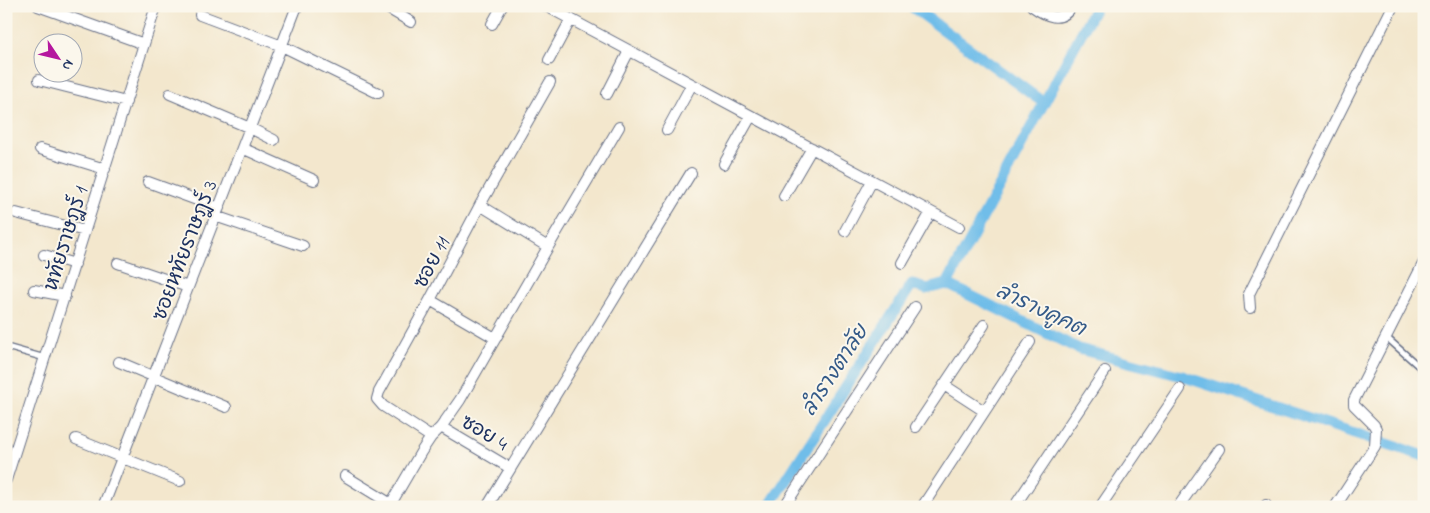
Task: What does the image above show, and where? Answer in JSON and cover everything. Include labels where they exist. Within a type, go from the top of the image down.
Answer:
[{"type":"street","points":[[38,6],[144,44]]},
{"type":"street","name":"หทัยราษฎร์ 1","points":[[6,480],[156,6]]},
{"type":"street","name":"ซอยหทัยราษฎร์ 3","points":[[103,507],[297,6]]},
{"type":"street","points":[[384,6],[411,22]]},
{"type":"street","points":[[492,24],[502,6]]},
{"type":"street","points":[[546,6],[959,227]]},
{"type":"street","points":[[1032,6],[1050,17],[1058,18],[1065,15],[1072,6]]},
{"type":"street","points":[[1250,308],[1249,294],[1393,6]]},
{"type":"street","points":[[200,15],[282,46],[378,93]]},
{"type":"street","points":[[549,60],[571,19]]},
{"type":"street","points":[[607,94],[629,51]]},
{"type":"street","points":[[47,82],[126,102]]},
{"type":"street","name":"ซอย 11","points":[[431,437],[383,406],[376,399],[480,205],[550,82]]},
{"type":"street","points":[[667,130],[692,84]]},
{"type":"street","points":[[170,94],[274,140]]},
{"type":"street","points":[[724,164],[751,116]]},
{"type":"street","points":[[345,476],[390,505],[431,437],[441,427],[460,400],[619,127]]},
{"type":"street","points":[[242,148],[314,180]]},
{"type":"street","points":[[784,196],[812,148]]},
{"type":"street","points":[[40,149],[105,169]]},
{"type":"street","points":[[487,507],[691,173]]},
{"type":"street","points":[[844,231],[872,181]]},
{"type":"street","points":[[148,182],[303,246]]},
{"type":"street","points":[[480,205],[548,247]]},
{"type":"street","points":[[902,263],[931,212]]},
{"type":"street","points":[[16,213],[85,231]]},
{"type":"street","points":[[44,255],[75,264]]},
{"type":"street","points":[[1335,507],[1375,446],[1376,430],[1374,425],[1354,405],[1354,400],[1424,262]]},
{"type":"street","points":[[118,263],[188,287]]},
{"type":"street","points":[[34,290],[65,296]]},
{"type":"street","points":[[430,300],[495,338]]},
{"type":"street","points":[[784,507],[915,307]]},
{"type":"street","points":[[916,426],[984,325]]},
{"type":"street","points":[[922,507],[1030,342]]},
{"type":"street","points":[[120,362],[226,406]]},
{"type":"street","points":[[1014,507],[1105,371]]},
{"type":"street","points":[[944,385],[984,411]]},
{"type":"street","points":[[1100,507],[1180,389]]},
{"type":"street","name":"ซอย 4","points":[[441,427],[510,468]]},
{"type":"street","points":[[76,439],[180,481]]},
{"type":"street","points":[[1178,507],[1219,449]]},
{"type":"lane","points":[[1386,337],[1424,371]]},
{"type":"lane","points":[[10,348],[45,358]]},
{"type":"waterway","points":[[911,6],[1044,103]]},
{"type":"waterway","name":"ลำรางคูคต","points":[[1096,6],[947,284],[1079,349],[1182,376],[1424,456]]},
{"type":"waterway","name":"ลำรางตาลัย","points":[[769,507],[912,284],[926,289],[947,284]]}]
